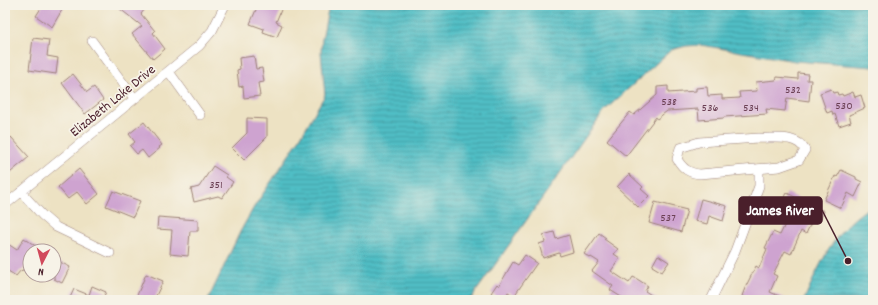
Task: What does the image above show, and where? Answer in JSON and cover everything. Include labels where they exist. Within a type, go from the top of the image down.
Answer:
[{"type":"street","name":"Elizabeth Lake Drive","points":[[5,205],[199,46],[212,31],[225,5]]},
{"type":"street","points":[[92,41],[134,98]]},
{"type":"street","points":[[169,72],[200,115]]},
{"type":"street","points":[[759,138],[793,139],[803,145],[805,150],[799,160],[779,166],[759,169],[700,174],[690,173],[681,166],[677,159],[680,148],[699,142],[759,138]]},
{"type":"street","points":[[711,300],[735,251],[751,208],[759,186],[759,169]]},
{"type":"street","points":[[21,192],[42,215],[56,227],[110,253]]},
{"type":"water","points":[[329,5],[873,5],[873,67],[795,61],[701,45],[686,46],[671,50],[604,111],[470,300],[208,300],[240,232],[254,207],[297,143],[325,95],[321,52]]},
{"type":"water","points":[[873,204],[873,300],[804,300],[819,267],[838,236],[855,218]]},
{"type":"building","points":[[43,5],[65,5],[52,27],[36,16]]},
{"type":"building","points":[[115,5],[148,5],[141,14],[155,31],[153,33],[165,49],[153,59],[132,34],[142,26]]},
{"type":"building","points":[[258,5],[283,5],[276,22],[282,25],[277,37],[263,32],[264,29],[250,24]]},
{"type":"building","points":[[33,38],[49,40],[47,56],[58,58],[56,74],[29,70]]},
{"type":"building","points":[[254,56],[256,69],[262,68],[264,82],[258,83],[260,96],[244,98],[243,86],[239,87],[237,70],[240,69],[239,58]]},
{"type":"building","points":[[798,73],[808,74],[807,80],[811,80],[809,101],[787,98],[785,111],[766,109],[767,114],[699,120],[698,109],[667,111],[657,119],[656,117],[626,156],[607,140],[630,112],[634,115],[657,95],[657,87],[668,86],[668,93],[696,91],[696,88],[707,87],[708,96],[722,95],[722,99],[740,98],[739,92],[757,91],[756,82],[776,80],[777,77],[798,79]]},
{"type":"building","points":[[73,74],[87,92],[94,87],[103,100],[85,114],[62,83]]},
{"type":"building","points":[[831,89],[833,93],[837,92],[838,95],[842,94],[843,96],[853,92],[855,97],[861,95],[865,108],[849,115],[851,122],[839,126],[835,114],[833,115],[832,111],[827,113],[820,93]]},
{"type":"building","points":[[247,118],[267,119],[267,137],[244,160],[232,148],[247,133]]},
{"type":"building","points":[[144,122],[162,145],[148,158],[142,150],[137,154],[130,146],[135,142],[129,134]]},
{"type":"building","points":[[11,137],[29,157],[5,177],[5,142]]},
{"type":"building","points":[[213,166],[227,175],[226,177],[233,182],[222,198],[218,196],[194,202],[191,189],[199,187]]},
{"type":"building","points":[[79,169],[99,194],[87,204],[77,192],[68,199],[58,187]]},
{"type":"building","points":[[841,170],[856,177],[856,179],[862,182],[855,197],[848,193],[841,208],[824,200],[835,176],[837,177]]},
{"type":"building","points":[[629,174],[643,187],[641,189],[649,196],[638,207],[617,187]]},
{"type":"building","points":[[113,191],[140,201],[133,217],[106,206]]},
{"type":"building","points":[[787,193],[824,211],[820,221],[813,218],[806,234],[801,231],[791,254],[785,251],[773,274],[777,276],[770,292],[788,300],[750,300],[742,296],[745,288],[756,266],[759,268],[767,249],[765,248],[773,232],[780,235],[793,208],[782,203]]},
{"type":"building","points":[[701,199],[727,206],[723,221],[709,216],[707,224],[695,221]]},
{"type":"building","points":[[655,202],[687,210],[681,232],[649,223]]},
{"type":"building","points":[[158,217],[198,220],[198,231],[190,231],[188,256],[170,254],[172,230],[157,229]]},
{"type":"building","points":[[554,232],[556,239],[569,235],[573,252],[560,256],[559,253],[543,258],[539,244],[545,242],[543,235]]},
{"type":"building","points":[[599,233],[606,238],[604,239],[618,249],[614,254],[620,258],[611,271],[629,283],[633,277],[637,279],[648,286],[645,291],[659,300],[626,300],[610,290],[613,286],[592,271],[599,262],[584,254]]},
{"type":"building","points":[[24,238],[31,243],[22,243],[22,271],[21,270],[16,276],[5,269],[5,242],[17,250]]},
{"type":"building","points":[[525,255],[537,263],[514,296],[508,292],[502,300],[491,293],[497,284],[499,286],[513,262],[518,265]]},
{"type":"building","points":[[658,255],[669,262],[662,272],[652,266]]},
{"type":"building","points":[[62,263],[70,267],[62,283]]},
{"type":"building","points":[[146,274],[163,281],[154,300],[135,300]]},
{"type":"building","points":[[92,286],[106,292],[102,300],[69,300],[74,289],[89,295]]},
{"type":"place","name":"James River","points":[[848,261]]}]
